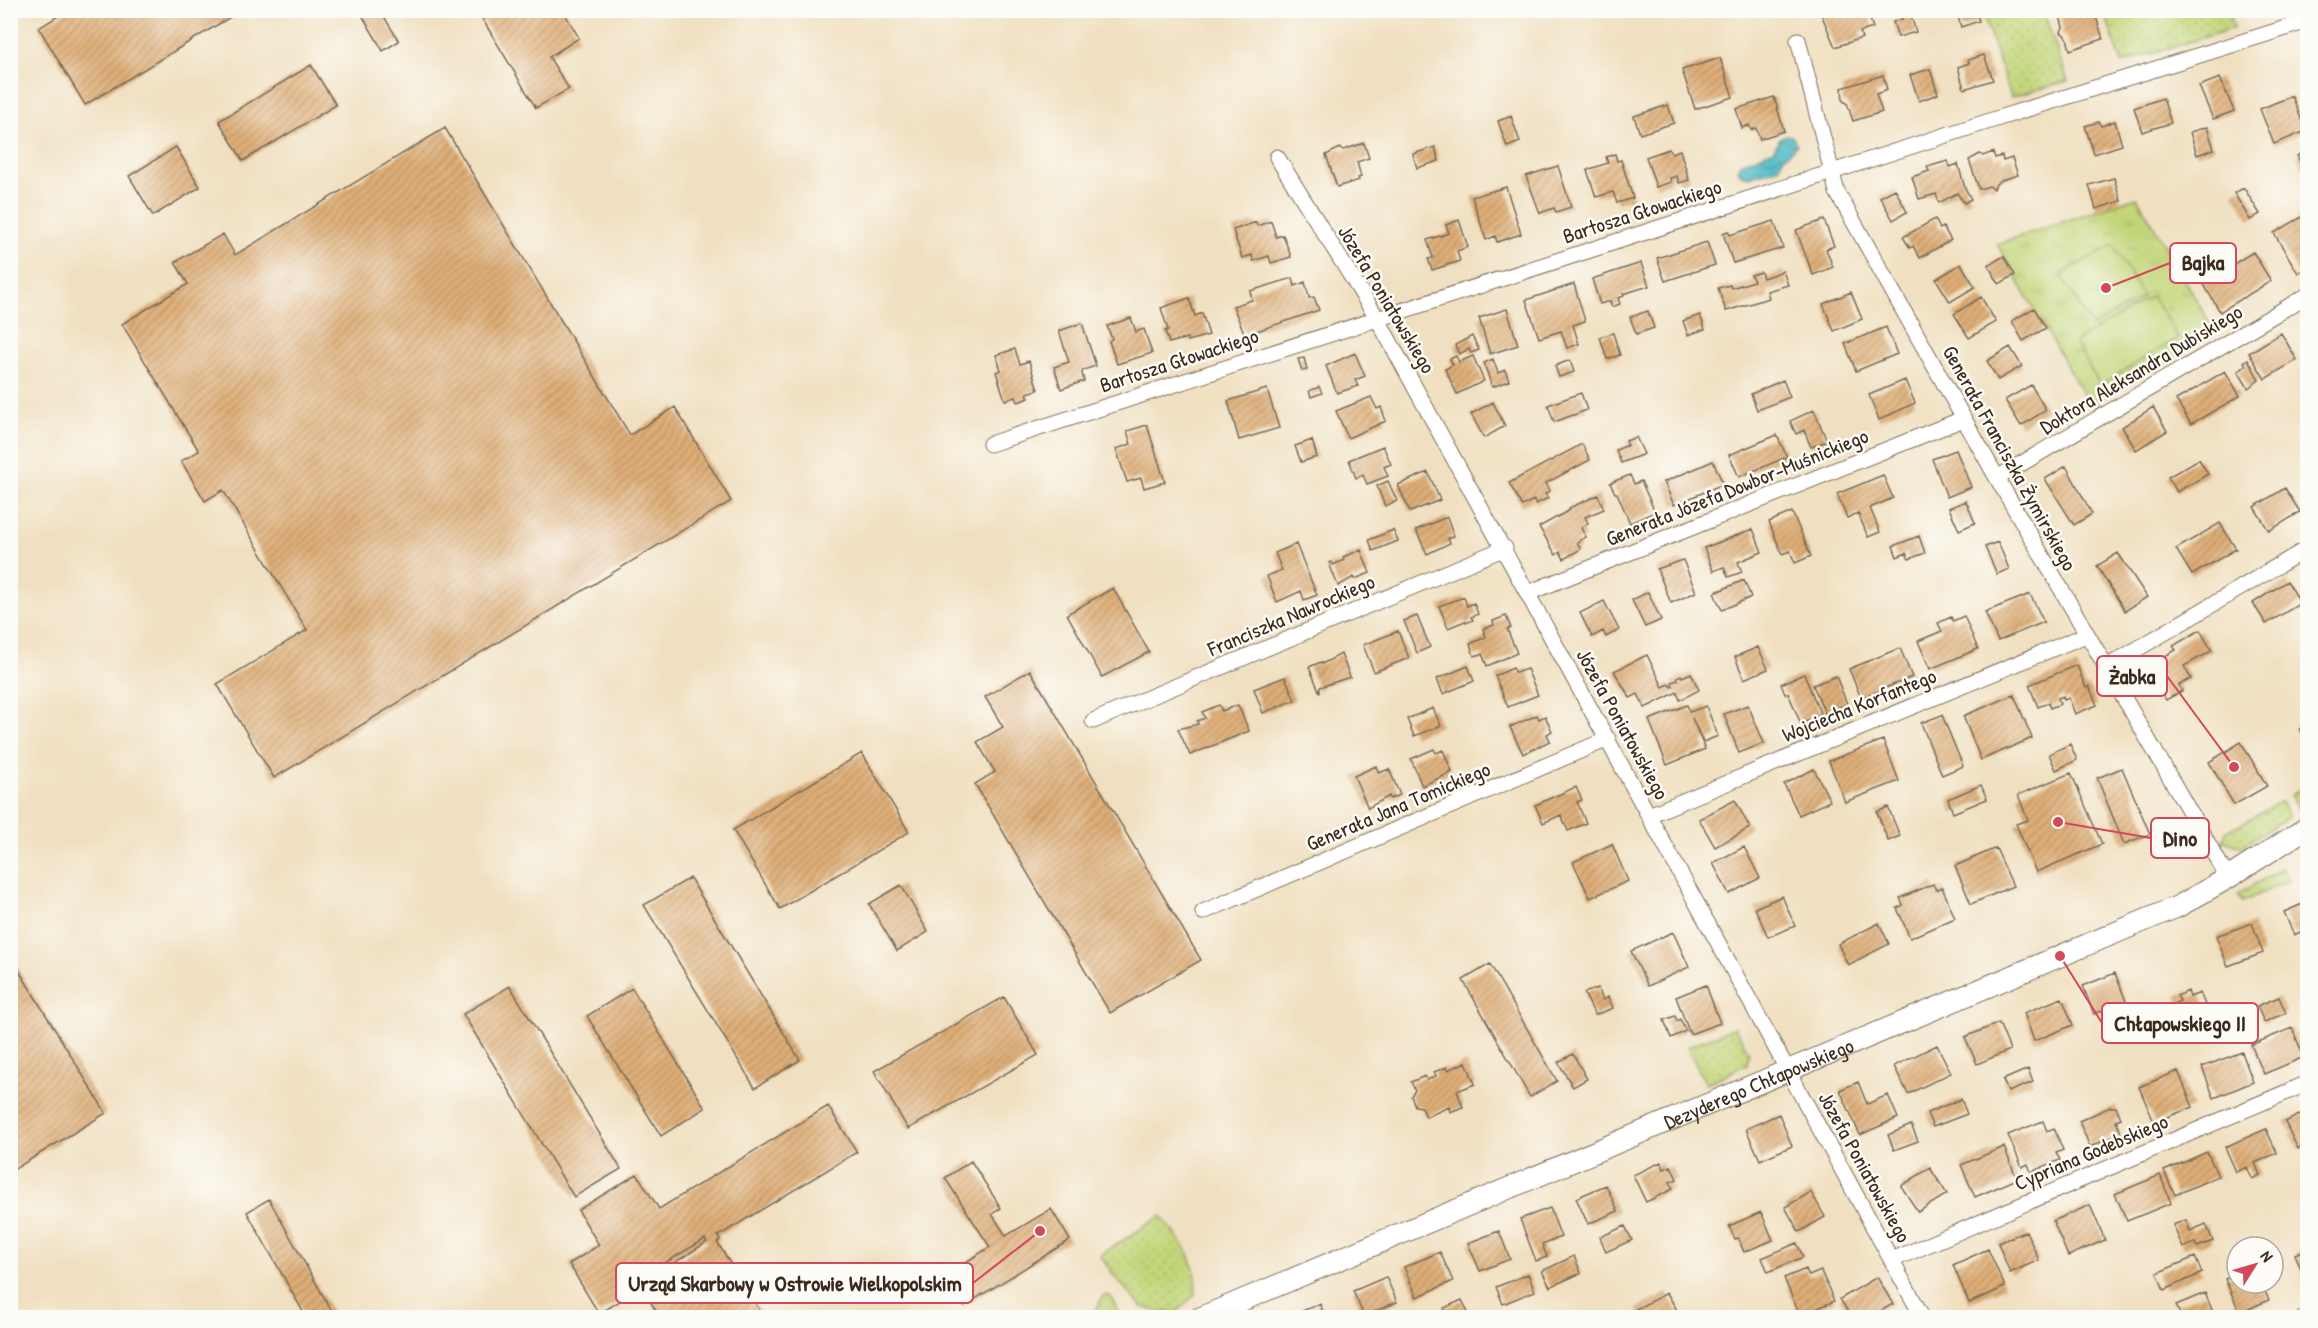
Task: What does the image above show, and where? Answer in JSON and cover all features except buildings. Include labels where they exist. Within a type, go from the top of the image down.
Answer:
[{"type":"street","name":"Bartosza Głowackiego","points":[[990,444],[2013,113],[2307,21]]},
{"type":"street","name":"Generała Franciszka Żymirskiego","points":[[1798,40],[1837,192],[2086,635],[2228,878]]},
{"type":"street","name":"Józefa Poniatowskiego","points":[[1276,157],[1377,318],[1923,1317]]},
{"type":"street","name":"Doktora Aleksandra Dubiskiego","points":[[1997,478],[2307,295]]},
{"type":"street","name":"Generała Józefa Dowbor-Muśnickiego","points":[[1528,593],[1963,419]]},
{"type":"street","name":"Franciszka Nawrockiego","points":[[1093,721],[1504,548]]},
{"type":"street","points":[[2105,668],[2307,548]]},
{"type":"street","name":"Wojciecha Korfantego","points":[[1649,815],[2086,635]]},
{"type":"street","name":"Generała Jana Tomickiego","points":[[1203,912],[1608,739]]},
{"type":"street","name":"Dezyderego Chłapowskiego","points":[[1200,1317],[2169,910],[2228,878],[2307,827]]},
{"type":"street","name":"Cypriana Godebskiego","points":[[1892,1260],[2307,1083]]},
{"type":"green space","points":[[1982,11],[2043,11],[2068,81],[2011,97]]},
{"type":"green space","points":[[2104,11],[2229,11],[2234,28],[2122,63]]},
{"type":"green space","points":[[2137,197],[2215,332],[2089,405],[1997,244]]},
{"type":"green space","points":[[2113,245],[2143,297],[2092,327],[2061,274]]},
{"type":"green space","points":[[2152,296],[2178,338],[2100,385],[2075,342]]},
{"type":"green space","points":[[2307,785],[2307,806],[2300,810],[2291,795]]},
{"type":"green space","points":[[2281,802],[2289,817],[2251,841],[2245,842],[2246,848],[2223,841],[2226,832]]},
{"type":"green space","points":[[2282,868],[2289,881],[2242,902],[2238,894]]},
{"type":"green space","points":[[1735,1027],[1749,1053],[1747,1064],[1706,1084],[1687,1047]]},
{"type":"green space","points":[[1161,1216],[1188,1252],[1196,1283],[1195,1295],[1177,1312],[1166,1313],[1142,1307],[1114,1276],[1100,1255]]},
{"type":"green space","points":[[1109,1295],[1114,1301],[1119,1317],[1084,1317],[1096,1310],[1103,1296]]},
{"type":"water","points":[[1786,135],[1792,136],[1797,145],[1782,159],[1780,167],[1750,177],[1741,175],[1738,170],[1741,163],[1774,150],[1780,138]]},
{"type":"place","name":"Bajka","points":[[2106,288]]},
{"type":"place","name":"Żabka","points":[[2234,767]]},
{"type":"place","name":"Dino","points":[[2058,822]]},
{"type":"place","name":"Chłapowskiego II","points":[[2060,956]]},
{"type":"place","name":"Urząd Skarbowy w Ostrowie Wielkopolskim","points":[[1040,1231]]}]
